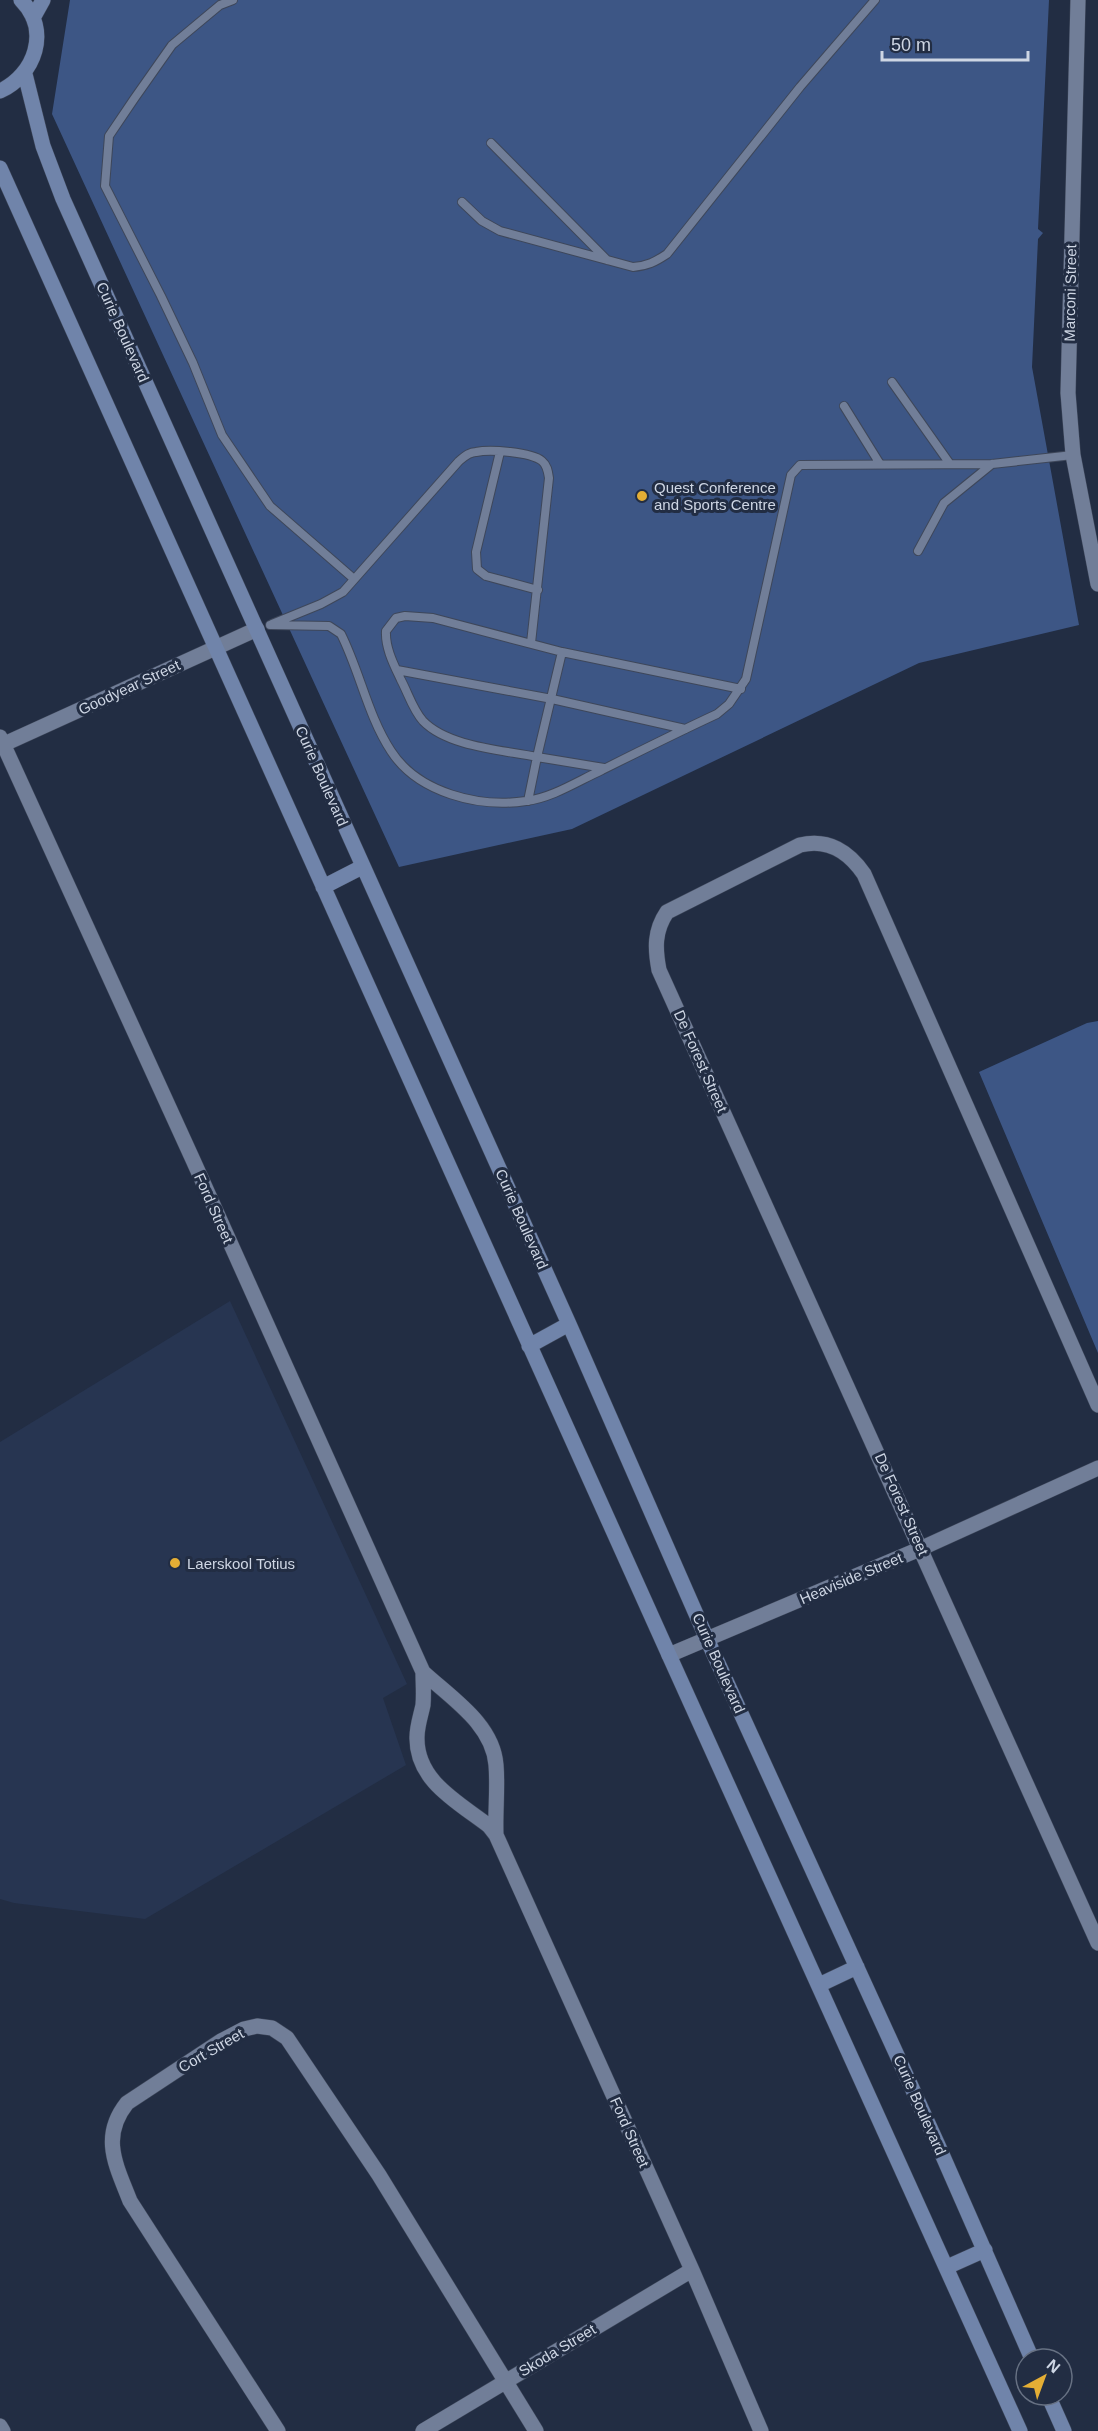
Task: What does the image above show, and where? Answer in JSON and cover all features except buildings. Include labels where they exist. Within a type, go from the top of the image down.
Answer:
[{"type":"street","points":[[0,91],[12,86],[25,74],[33,61],[37,32],[33,18],[21,0]]},
{"type":"street","points":[[33,18],[43,0]]},
{"type":"street","name":"Marconi Street","points":[[1078,0],[1069,362],[1073,455],[1098,584]]},
{"type":"street","name":"Curie Boulevard","points":[[25,74],[43,146],[63,199],[264,627],[362,867],[570,1324],[707,1639],[985,2250],[1027,2347]]},
{"type":"street","points":[[0,168],[1020,2431]]},
{"type":"street","name":"Goodyear Street","points":[[1,742],[264,627]]},
{"type":"street","name":"Ford Street","points":[[1,742],[188,1149],[423,1672],[472,1718],[490,1741],[496,1765],[496,1835]]},
{"type":"street","name":"De Forest Street","points":[[1098,1405],[864,874],[856,863],[835,847],[810,842],[800,844],[667,912],[655,943],[659,970],[922,1548],[1098,1943]]},
{"type":"street","points":[[323,887],[362,867]]},
{"type":"street","points":[[530,1346],[570,1324]]},
{"type":"street","name":"Heaviside Street","points":[[669,1655],[922,1548],[1098,1468]]},
{"type":"street","name":"Ford Street","points":[[423,1672],[423,1702],[417,1733],[417,1750],[421,1764],[433,1782],[489,1826],[496,1835],[692,2270],[761,2431]]},
{"type":"street","points":[[819,1985],[857,1967]]},
{"type":"street","name":"Cort Street","points":[[278,2431],[130,2201],[114,2161],[111,2142],[119,2114],[128,2103],[221,2041],[244,2029],[257,2026],[272,2028],[287,2038],[301,2057],[379,2175],[507,2380],[536,2431]]},
{"type":"street","points":[[947,2267],[985,2250]]},
{"type":"street","name":"Skoda Street","points":[[423,2431],[692,2270]]},
{"type":"street","points":[[1053,2407],[1064,2431]]},
{"type":"street","points":[[0,2426],[3,2431]]},
{"type":"lane","points":[[232,0],[220,5],[172,45],[134,99],[109,136],[105,186],[193,363],[222,435],[270,506],[354,579]]},
{"type":"lane","points":[[462,201],[482,221],[500,231],[633,267],[645,266],[667,254],[800,87],[875,0]]},
{"type":"lane","points":[[491,143],[607,260]]},
{"type":"lane","points":[[892,382],[950,464]]},
{"type":"lane","points":[[844,406],[880,464]]},
{"type":"lane","points":[[264,627],[336,597],[459,460],[476,452],[500,452],[536,458],[547,466],[549,478],[531,643]]},
{"type":"lane","points":[[500,452],[476,552],[477,569],[480,573],[494,579],[538,590]]},
{"type":"lane","points":[[264,627],[329,626],[341,634],[381,733],[392,753],[422,780],[437,790],[473,799],[507,803],[528,801],[546,796],[717,714],[729,704],[746,679],[794,470],[800,465],[992,464],[1073,455]]},
{"type":"lane","points":[[918,551],[944,503],[992,464]]},
{"type":"lane","points":[[604,768],[455,740],[435,729],[424,722],[417,713],[389,650],[386,631],[396,618],[405,616],[433,618],[562,652],[741,689]]},
{"type":"lane","points":[[528,801],[562,652]]},
{"type":"lane","points":[[397,670],[552,699],[685,729]]},
{"type":"shaded area","name":"Quest Conference and Sports Centre","points":[[70,0],[1049,0],[1038,229],[1043,233],[1038,239],[1032,367],[1079,625],[919,663],[572,829],[399,867],[52,114]]},
{"type":"shaded area","points":[[1098,1021],[1098,1353],[979,1072],[1087,1023]]},
{"type":"shaded area","name":"Laerskool Totius","points":[[230,1301],[407,1684],[383,1698],[406,1765],[145,1919],[14,1903],[0,1899],[0,1442]]},
{"type":"place","name":"Quest Conference and Sports Centre","points":[[642,496]]},
{"type":"place","name":"Laerskool Totius","points":[[175,1563]]}]
